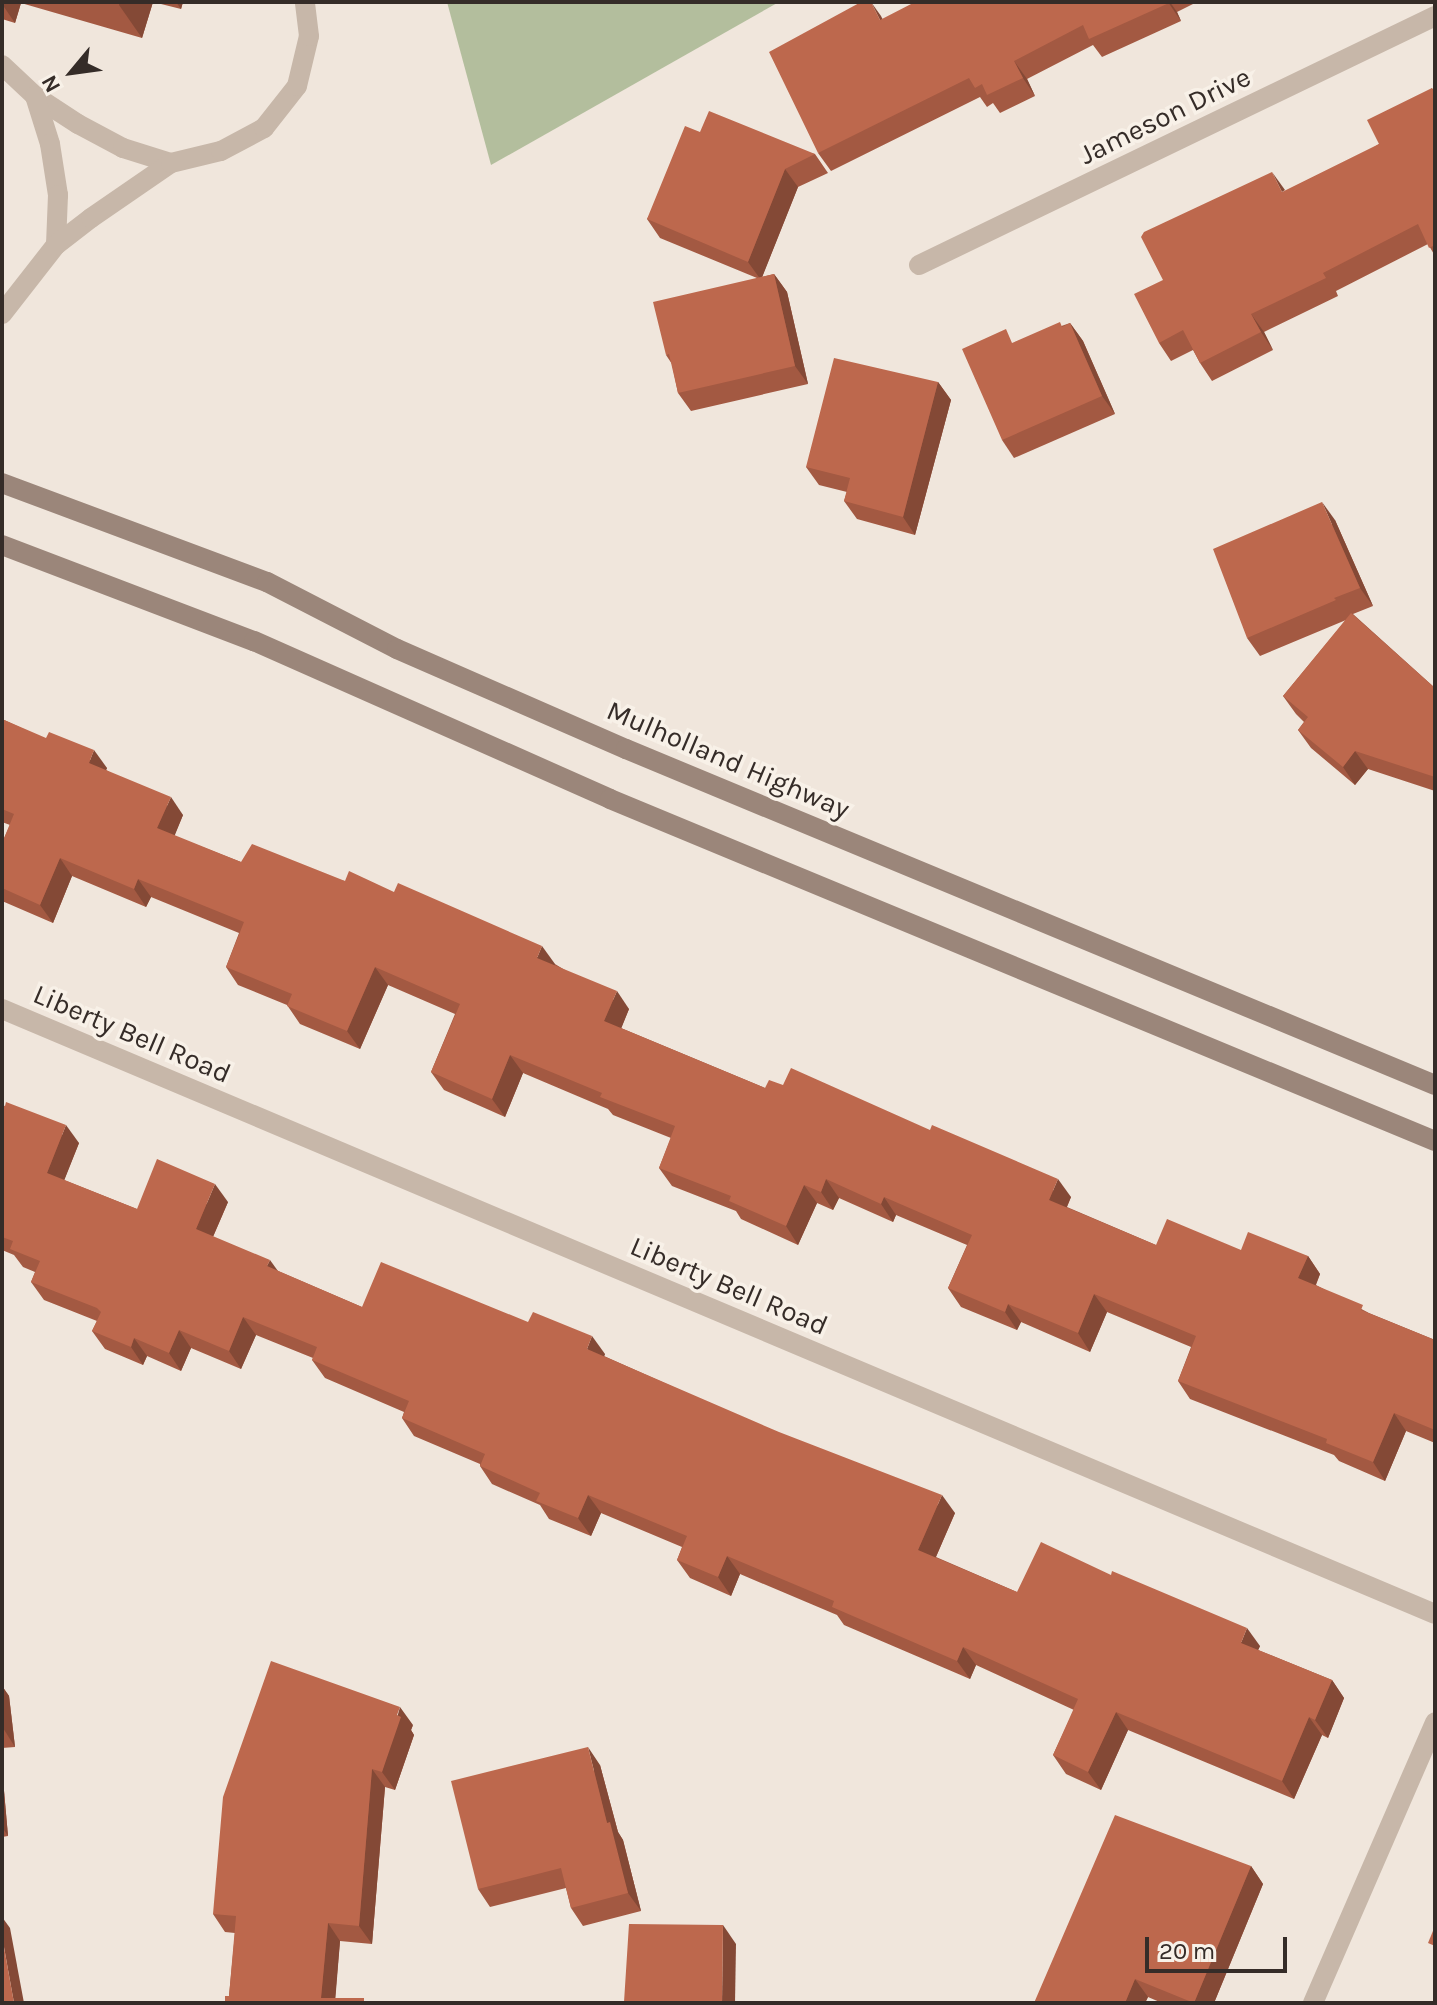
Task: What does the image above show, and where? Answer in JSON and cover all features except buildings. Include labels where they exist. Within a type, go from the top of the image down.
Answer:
[{"type":"main road","name":"Mulholland Highway","points":[[2,483],[267,582],[397,649],[626,749],[1435,1085]]},
{"type":"main road","points":[[2,545],[254,641],[610,799],[1435,1141]]},
{"type":"street","points":[[2,314],[56,245],[171,163],[221,151],[264,128],[297,86],[309,36],[305,2]]},
{"type":"street","name":"Jameson Drive","points":[[919,265],[1435,16]]},
{"type":"street","points":[[2,65],[35,96],[123,148],[171,163]]},
{"type":"street","points":[[35,96],[50,144],[58,195],[56,245]]},
{"type":"street","name":"Liberty Bell Road","points":[[2,1009],[1435,1614]]},
{"type":"street","points":[[1313,2003],[1435,1722]]},
{"type":"green space","points":[[447,2],[779,2],[491,165]]}]
